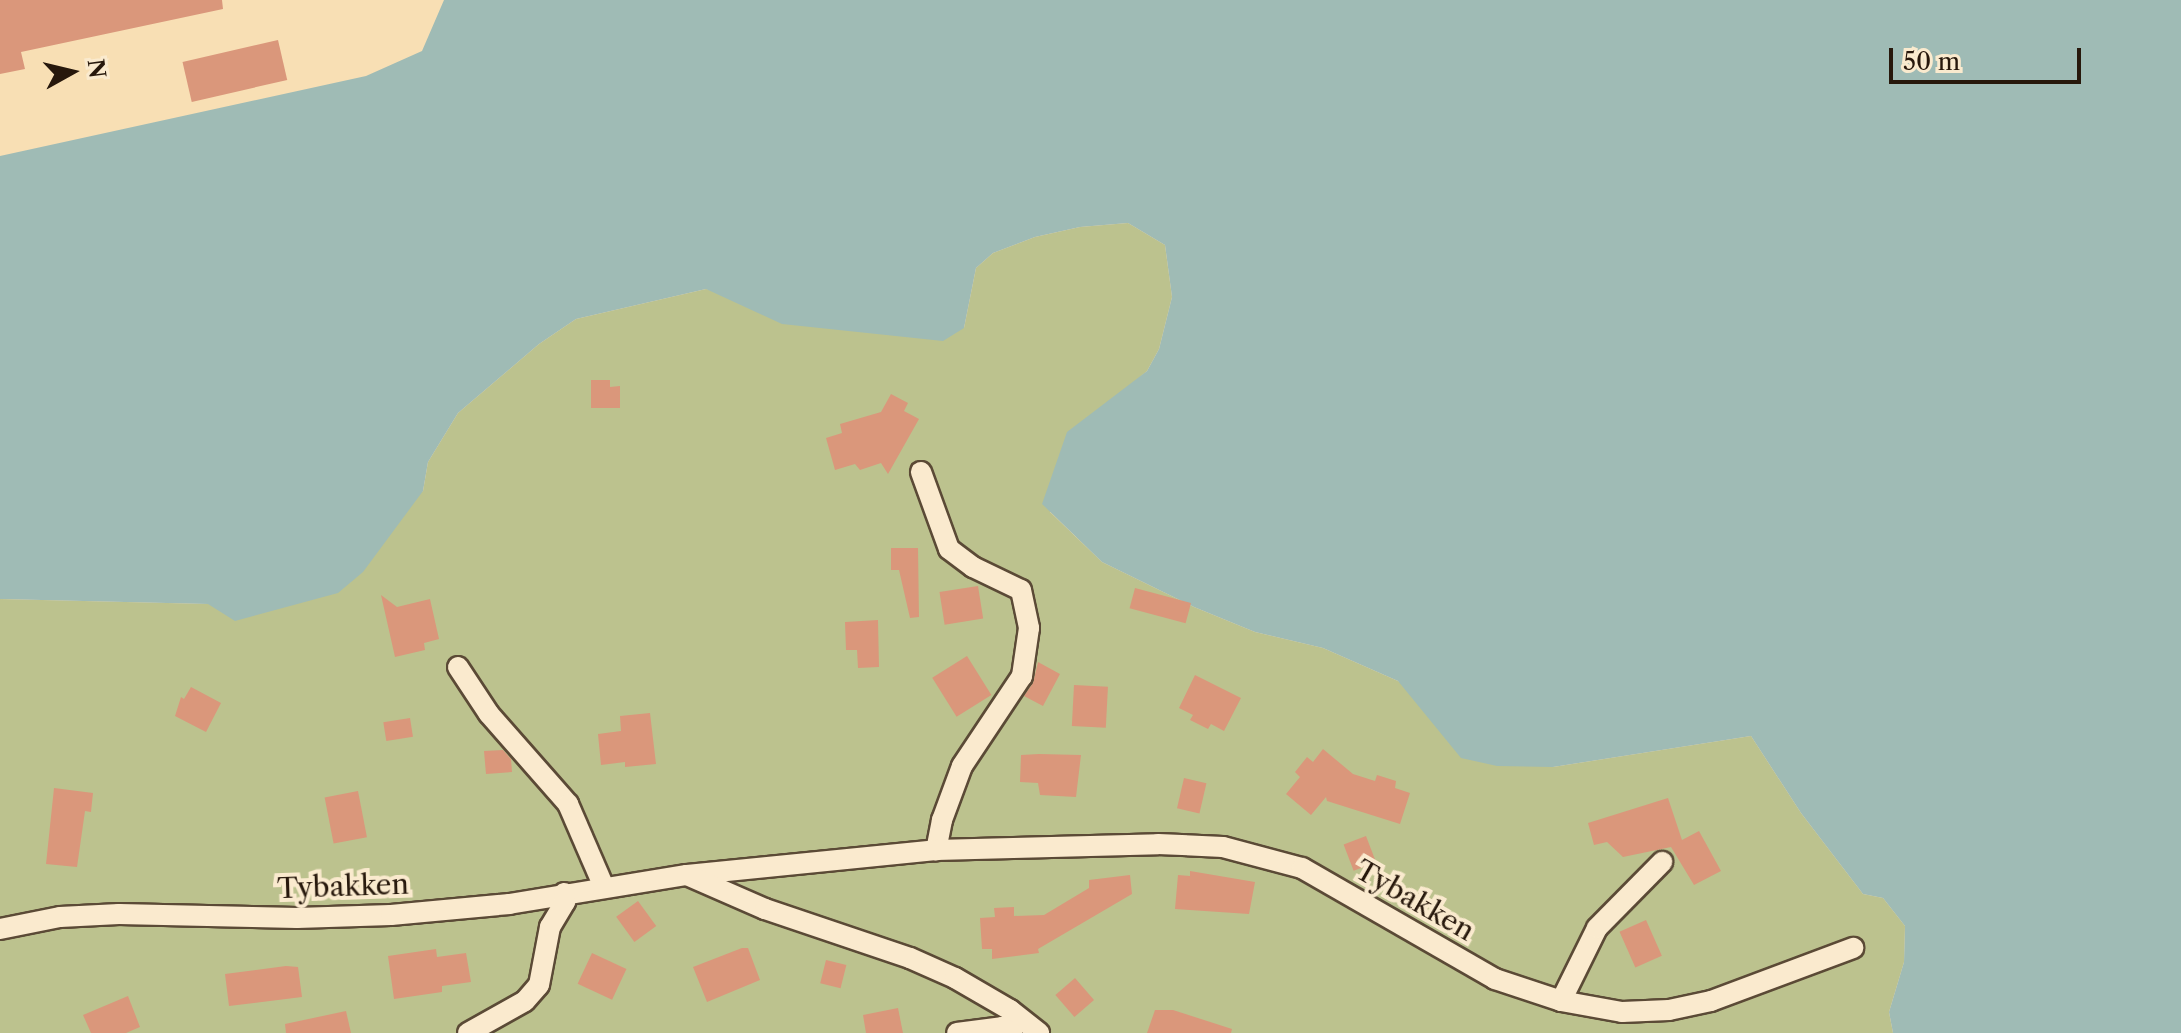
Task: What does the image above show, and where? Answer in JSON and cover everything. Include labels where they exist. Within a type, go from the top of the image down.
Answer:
[{"type":"street","points":[[921,472],[949,549],[973,567],[1021,590],[1029,628],[1022,676],[962,766],[942,820],[936,850]]},
{"type":"street","points":[[458,667],[489,714],[568,804],[604,887]]},
{"type":"street","name":"Tybakken","points":[[0,929],[60,917],[119,914],[297,918],[391,915],[509,904],[687,875],[936,850],[1158,844],[1223,847],[1277,858],[1355,896],[1406,930],[1495,979],[1561,1001],[1622,1012],[1669,1010],[1711,1001],[1853,948]]},
{"type":"street","points":[[1561,1001],[1597,928],[1662,862]]},
{"type":"street","points":[[687,875],[765,909],[910,958],[955,978],[1010,1010],[1039,1033]]},
{"type":"street","points":[[468,1033],[525,1001],[539,985],[550,927],[565,902],[564,893]]},
{"type":"street","points":[[957,1033],[1002,1027],[1012,1033]]},
{"type":"green space","points":[[1128,223],[1165,245],[1172,297],[1159,349],[1147,371],[1110,403],[1050,512],[1102,562],[1194,607],[1255,632],[1323,648],[1398,681],[1553,767],[1751,736],[1801,813],[1863,894],[1883,898],[1905,926],[1904,962],[1889,1012],[1893,1033],[0,1033],[0,599],[209,604],[423,491],[428,462],[458,413],[539,344],[576,319],[706,289],[964,328],[976,268],[993,253],[1035,237],[1080,227]]},
{"type":"water","points":[[444,0],[2181,0],[2181,1033],[1893,1033],[1889,1012],[1904,962],[1905,926],[1883,898],[1863,894],[1801,813],[1751,736],[1553,767],[1497,766],[1461,758],[1398,681],[1323,648],[1255,632],[1194,607],[1102,562],[1042,504],[1067,432],[1147,371],[1159,349],[1172,297],[1165,245],[1128,223],[1080,227],[1035,237],[993,253],[976,268],[964,328],[943,341],[782,324],[706,289],[576,319],[539,344],[458,413],[428,462],[423,491],[363,572],[338,593],[235,621],[208,604],[0,599],[0,156],[366,76],[422,51]]},
{"type":"building","points":[[0,0],[222,0],[223,9],[21,52],[25,69],[0,74]]},
{"type":"building","points":[[278,40],[287,80],[192,102],[183,62]]},
{"type":"building","points":[[591,380],[610,380],[610,387],[620,386],[620,408],[591,408]]},
{"type":"building","points":[[891,394],[908,403],[904,411],[919,419],[888,474],[881,463],[860,470],[855,464],[835,470],[826,438],[842,433],[840,424],[881,412]]},
{"type":"building","points":[[891,548],[918,548],[919,617],[910,618],[899,570],[891,570]]},
{"type":"building","points":[[978,586],[983,619],[945,625],[939,592]]},
{"type":"building","points":[[1135,588],[1191,603],[1186,623],[1130,608]]},
{"type":"building","points":[[381,595],[397,607],[430,599],[439,639],[424,643],[425,650],[395,657]]},
{"type":"building","points":[[878,620],[879,667],[858,668],[857,650],[846,650],[845,622]]},
{"type":"building","points":[[967,656],[991,695],[957,717],[932,678]]},
{"type":"building","points":[[1038,662],[1060,674],[1043,706],[1024,696],[1033,683]]},
{"type":"building","points":[[1195,675],[1241,698],[1224,731],[1211,724],[1208,729],[1190,720],[1193,715],[1179,708]]},
{"type":"building","points":[[1074,685],[1108,687],[1106,728],[1072,726]]},
{"type":"building","points":[[191,687],[221,703],[206,732],[175,716],[181,697],[184,699]]},
{"type":"building","points":[[650,713],[656,764],[625,767],[625,762],[601,765],[598,734],[621,731],[620,716]]},
{"type":"building","points":[[410,718],[413,737],[386,741],[383,722]]},
{"type":"building","points":[[1323,749],[1353,774],[1375,781],[1377,775],[1396,781],[1395,788],[1410,793],[1400,824],[1327,801],[1326,797],[1311,815],[1286,794],[1300,777],[1295,772],[1307,757],[1313,762]]},
{"type":"building","points":[[503,750],[511,759],[512,772],[486,774],[484,751]]},
{"type":"building","points":[[1021,755],[1081,755],[1076,797],[1040,795],[1038,783],[1020,782]]},
{"type":"building","points":[[1184,778],[1206,783],[1199,813],[1177,808]]},
{"type":"building","points":[[54,788],[93,793],[91,812],[85,811],[77,867],[46,864]]},
{"type":"building","points":[[358,791],[367,837],[334,844],[325,797]]},
{"type":"building","points":[[1668,798],[1682,840],[1699,831],[1721,871],[1694,885],[1671,847],[1623,857],[1607,842],[1594,845],[1588,823]]},
{"type":"building","points":[[1366,836],[1376,862],[1354,871],[1344,845]]},
{"type":"building","points":[[1190,871],[1255,882],[1249,914],[1175,909],[1178,875],[1190,876]]},
{"type":"building","points":[[1130,875],[1132,894],[1038,949],[1039,953],[992,959],[992,949],[982,949],[980,918],[995,917],[994,908],[1014,907],[1014,916],[1044,915],[1089,888],[1089,880]]},
{"type":"building","points":[[638,901],[656,926],[634,942],[616,917]]},
{"type":"building","points":[[1646,920],[1662,956],[1635,967],[1620,932]]},
{"type":"building","points":[[748,948],[760,980],[707,1002],[693,967]]},
{"type":"building","points":[[436,949],[437,957],[466,953],[471,982],[442,986],[442,992],[394,999],[388,956]]},
{"type":"building","points":[[592,953],[626,969],[612,1000],[578,984]]},
{"type":"building","points":[[826,960],[846,965],[841,988],[820,983]]},
{"type":"building","points":[[298,967],[302,997],[229,1006],[225,974]]},
{"type":"building","points":[[1075,978],[1094,1000],[1074,1017],[1055,995]]},
{"type":"building","points":[[128,996],[140,1027],[126,1033],[91,1033],[83,1015]]},
{"type":"building","points":[[898,1008],[903,1033],[866,1033],[863,1015]]},
{"type":"building","points":[[1155,1010],[1173,1010],[1232,1029],[1231,1033],[1147,1033]]},
{"type":"building","points":[[346,1011],[351,1033],[286,1033],[285,1024]]}]
